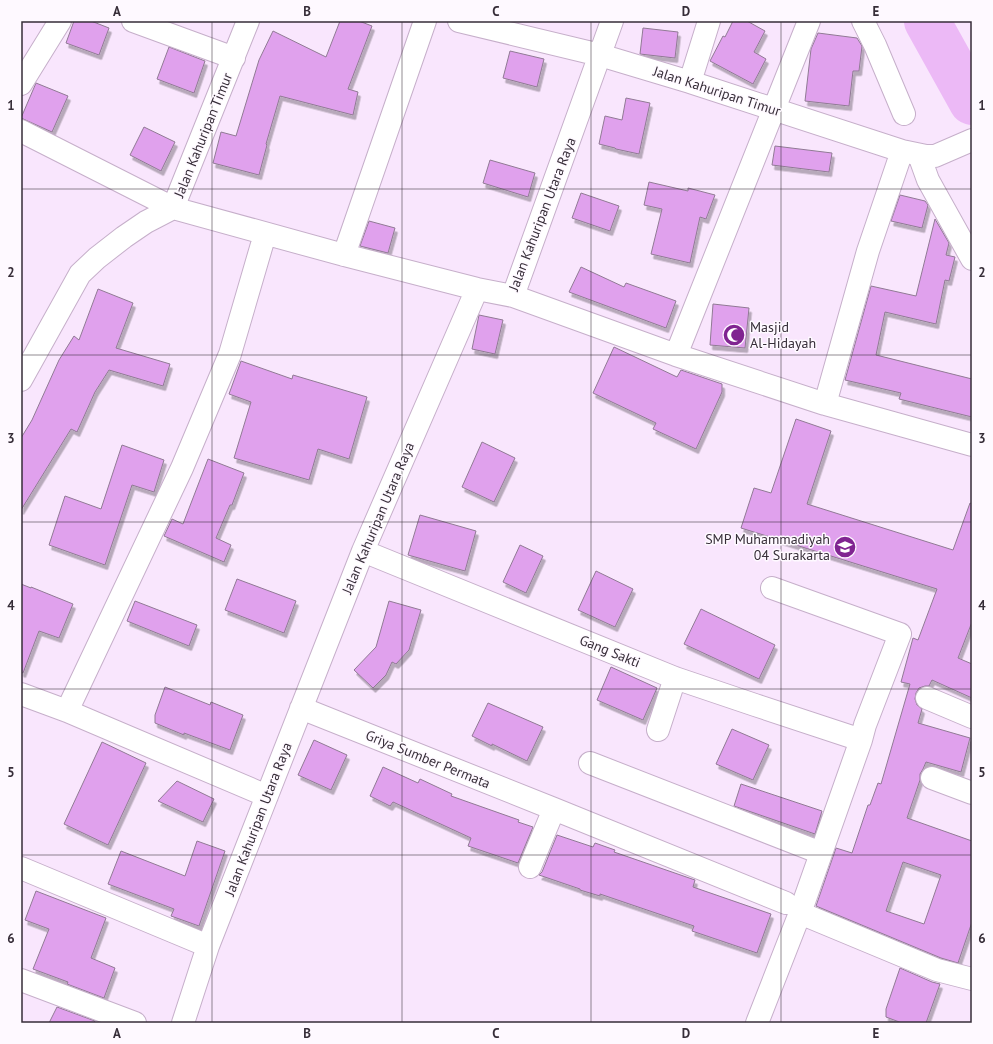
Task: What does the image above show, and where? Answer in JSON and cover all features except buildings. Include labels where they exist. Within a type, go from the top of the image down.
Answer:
[{"type":"street","points":[[21,84],[60,21]]},
{"type":"street","points":[[133,21],[234,58]]},
{"type":"street","name":"Jalan Kahuripan Timur","points":[[21,380],[80,274],[97,258],[124,237],[146,222],[173,208],[248,21]]},
{"type":"street","points":[[344,255],[424,21]]},
{"type":"street","name":"Jalan Kahuripan Timur","points":[[459,21],[600,55],[919,154]]},
{"type":"street","name":"Jalan Kahuripan Utara Raya","points":[[183,1023],[208,946],[363,551],[476,289],[513,296],[612,21]]},
{"type":"street","points":[[690,82],[709,21]]},
{"type":"street","points":[[676,355],[809,21]]},
{"type":"street","points":[[863,21],[875,45],[904,114]]},
{"type":"street","points":[[21,131],[173,208],[265,234],[476,289]]},
{"type":"street","points":[[825,404],[868,251],[919,154],[972,140]]},
{"type":"street","points":[[919,154],[928,180],[972,259]]},
{"type":"street","points":[[68,712],[182,468],[230,354],[265,234]]},
{"type":"street","points":[[513,296],[676,355],[825,404],[972,445]]},
{"type":"street","name":"Gang Sakti","points":[[363,551],[675,678],[861,740]]},
{"type":"street","points":[[757,1023],[793,908],[821,853],[865,726],[900,634],[772,588]]},
{"type":"street","points":[[658,730],[675,678]]},
{"type":"street","points":[[21,694],[68,712],[267,796]]},
{"type":"street","points":[[927,698],[972,717]]},
{"type":"street","name":"Griya Sumber Permata","points":[[301,708],[554,809],[793,908],[937,970],[972,979]]},
{"type":"street","points":[[590,763],[821,853]]},
{"type":"street","points":[[932,778],[972,793]]},
{"type":"street","points":[[530,867],[554,809]]},
{"type":"street","points":[[21,868],[208,946]]},
{"type":"street","points":[[21,980],[135,1023]]},
{"type":"waterway","points":[[927,21],[972,102]]},
{"type":"place","name":"Masjid Al-Hidayah","points":[[734,335]]},
{"type":"place","name":"SMP Muhammadiyah 04 Surakarta","points":[[845,547]]}]
